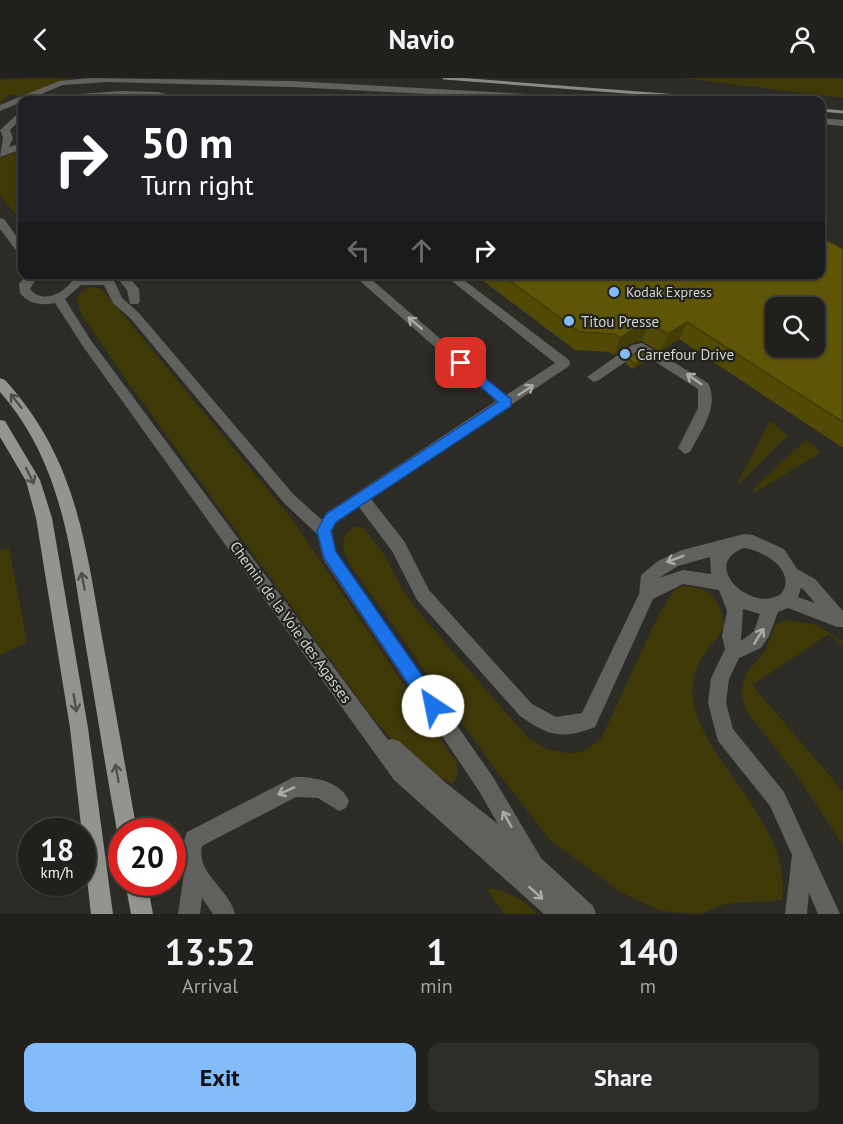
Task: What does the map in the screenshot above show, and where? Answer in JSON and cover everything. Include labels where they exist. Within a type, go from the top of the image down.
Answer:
[{"type":"main road","points":[[0,383],[31,420],[55,466],[71,518],[125,818]]},
{"type":"main road","points":[[0,425],[33,480],[44,518],[79,728],[102,914]]},
{"type":"main road","points":[[139,896],[142,914]]},
{"type":"street","points":[[32,96],[79,80],[108,79],[291,84],[509,96]]},
{"type":"street","points":[[85,96],[167,96]]},
{"type":"street","points":[[1,108],[18,101]]},
{"type":"street","points":[[2,153],[11,137],[5,130],[18,117]]},
{"type":"street","points":[[825,121],[843,123]]},
{"type":"street","points":[[2,153],[18,147]]},
{"type":"street","points":[[0,221],[18,246]]},
{"type":"street","points":[[30,279],[25,284],[27,295],[39,300],[58,298],[71,291],[77,279]]},
{"type":"street","points":[[112,279],[117,300],[134,308],[289,499],[324,531],[329,554],[486,784],[536,870]]},
{"type":"street","points":[[115,279],[133,289],[134,308]]},
{"type":"street","points":[[363,279],[507,403]]},
{"type":"street","points":[[324,531],[331,518],[564,363],[455,279]]},
{"type":"street","name":"Chemin de la Voie des Agasses","points":[[58,298],[100,361],[401,773],[560,914]]},
{"type":"street","points":[[594,376],[636,348],[642,347],[704,386],[707,390],[707,401],[685,447]]},
{"type":"street","points":[[361,498],[398,546],[423,595],[526,710],[546,725],[570,727],[588,720],[647,594],[647,580],[664,564],[689,554],[725,548],[744,541],[768,547],[787,563],[794,584],[755,644],[743,650],[734,650]]},
{"type":"street","points":[[725,548],[717,564],[735,611],[731,636],[734,650],[720,678],[717,703],[725,734],[777,799],[803,852],[829,914]]},
{"type":"street","points":[[647,594],[673,579],[683,577],[726,588],[751,605],[779,604],[840,620],[809,584],[792,574]]},
{"type":"street","points":[[363,718],[410,766],[505,841],[585,914]]},
{"type":"street","points":[[189,914],[194,873],[191,861],[194,839],[294,787],[311,785],[326,790],[339,801]]},
{"type":"street","points":[[796,914],[803,852]]},
{"type":"street","points":[[194,873],[218,900],[224,914]]},
{"type":"shaded area","points":[[683,78],[843,78],[843,98]]},
{"type":"shaded area","points":[[70,79],[22,96],[9,95],[0,104],[0,80]]},
{"type":"shaded area","points":[[18,151],[18,217],[0,196],[0,158]]},
{"type":"shaded area","points":[[92,287],[102,289],[292,519],[457,763],[458,774],[453,784],[420,764],[374,720],[127,381],[80,312],[77,298],[83,290]]},
{"type":"shaded area","points":[[770,421],[788,435],[740,483],[737,483]]},
{"type":"shaded area","points":[[806,440],[818,448],[820,453],[752,494],[754,488]]},
{"type":"shaded area","points":[[354,527],[363,527],[384,554],[403,591],[422,616],[529,739],[547,749],[566,753],[582,752],[601,739],[657,618],[675,588],[695,587],[710,594],[720,608],[725,627],[696,670],[693,702],[702,728],[755,809],[771,838],[781,868],[782,900],[725,904],[700,914],[661,911],[622,893],[550,840],[497,772],[350,564],[343,542],[348,532]]},
{"type":"shaded area","points":[[9,548],[27,642],[0,655],[0,550]]},
{"type":"shaded area","points":[[784,620],[814,624],[843,641],[843,646],[829,634],[752,685],[843,791],[843,845],[797,776],[747,712],[741,694],[746,673],[765,651],[776,624]]},
{"type":"shaded area","points":[[486,888],[514,896],[537,914],[504,914]]},
{"type":"building","points":[[825,240],[843,249],[843,422],[687,322],[668,334],[648,323],[637,326],[620,338],[615,334],[580,332],[507,279],[825,279]]},
{"type":"building","points":[[642,349],[650,354],[635,364],[628,358]]},
{"type":"railway","points":[[444,78],[679,96]]},
{"type":"railway","points":[[825,110],[843,112]]},
{"type":"place","name":"Kodak Express","points":[[614,292]]},
{"type":"place","name":"Titou Presse","points":[[569,321]]},
{"type":"place","name":"Carrefour Drive","points":[[625,354]]},
{"type":"route","points":[[433,706],[329,554],[324,531],[331,518],[507,403],[461,363]]}]
